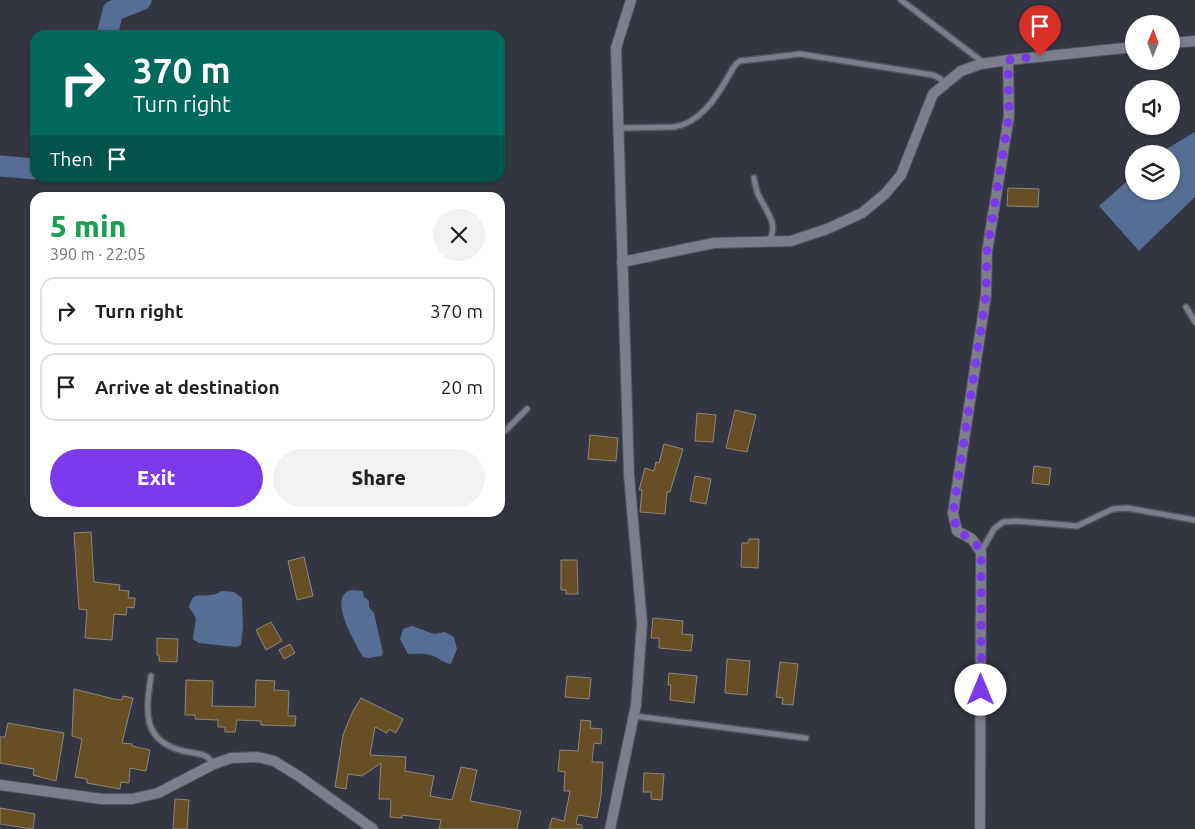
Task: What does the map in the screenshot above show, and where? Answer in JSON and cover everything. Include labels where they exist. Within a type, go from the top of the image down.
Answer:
[{"type":"street","points":[[610,829],[634,716],[642,622],[629,475],[616,48],[631,0]]},
{"type":"street","points":[[1180,42],[1195,41]]},
{"type":"street","points":[[622,262],[714,243],[791,240],[827,230],[862,213],[885,194],[901,175],[933,94],[961,71],[984,63],[1125,48]]},
{"type":"street","points":[[980,829],[981,552],[975,542],[957,530],[953,513],[986,295],[987,252],[1009,116],[1008,60]]},
{"type":"street","points":[[0,785],[102,799],[132,799],[158,794],[214,764],[231,758],[258,757],[274,761],[300,777],[373,829]]},
{"type":"lane","points":[[901,0],[984,63]]},
{"type":"lane","points":[[619,128],[674,127],[692,121],[700,116],[723,86],[734,66],[740,62],[800,54],[934,75],[943,84]]},
{"type":"lane","points":[[754,178],[758,194],[773,225],[773,233],[766,242]]},
{"type":"lane","points":[[1186,307],[1195,322]]},
{"type":"lane","points":[[505,431],[527,409]]},
{"type":"lane","points":[[981,552],[994,529],[1003,522],[1016,521],[1077,526],[1113,509],[1127,508],[1195,520]]},
{"type":"lane","points":[[151,676],[147,702],[147,718],[158,739],[171,747],[202,753],[209,757],[214,764]]},
{"type":"lane","points":[[634,716],[806,738]]},
{"type":"water","points":[[1195,132],[1195,197],[1139,251],[1099,206],[1125,183],[1125,200],[1180,200],[1180,145],[1173,145]]},
{"type":"water","points":[[352,590],[363,591],[364,597],[369,601],[369,607],[374,613],[383,653],[381,656],[363,657],[348,628],[344,618],[342,600],[345,594]]},
{"type":"water","points":[[222,591],[234,592],[242,598],[243,627],[241,645],[236,647],[199,643],[193,639],[196,618],[189,607],[192,599],[197,596],[212,595]]},
{"type":"water","points":[[412,626],[434,634],[445,632],[454,637],[457,649],[451,664],[430,655],[408,654],[400,639],[403,629]]},
{"type":"building","points":[[1008,188],[1039,189],[1038,207],[1007,206]]},
{"type":"building","points":[[735,410],[756,415],[747,452],[726,448]]},
{"type":"building","points":[[697,413],[716,415],[713,442],[695,441]]},
{"type":"building","points":[[590,435],[618,438],[616,461],[588,459]]},
{"type":"building","points":[[664,444],[683,449],[670,492],[667,492],[665,514],[640,512],[642,490],[639,490],[645,468],[654,471],[656,462],[659,463]]},
{"type":"building","points":[[1034,466],[1051,468],[1049,485],[1032,483]]},
{"type":"building","points":[[695,476],[711,479],[706,504],[690,501]]},
{"type":"building","points":[[91,532],[94,582],[120,585],[119,590],[129,591],[128,598],[135,598],[134,608],[127,607],[126,615],[114,614],[112,640],[85,638],[87,610],[79,609],[74,533]]},
{"type":"building","points":[[749,539],[759,539],[758,568],[741,567],[742,543],[748,543]]},
{"type":"building","points":[[304,557],[313,596],[297,600],[288,561]]},
{"type":"building","points":[[561,560],[577,560],[578,594],[566,594],[566,590],[561,590]]},
{"type":"building","points":[[653,618],[683,621],[682,634],[693,635],[691,651],[659,648],[659,638],[651,638]]},
{"type":"building","points":[[271,622],[282,641],[266,650],[256,630]]},
{"type":"building","points":[[157,638],[178,639],[177,662],[159,661]]},
{"type":"building","points":[[290,644],[295,653],[284,659],[279,650]]},
{"type":"building","points":[[727,659],[750,661],[747,695],[725,693]]},
{"type":"building","points":[[780,662],[798,664],[793,705],[782,704],[783,698],[776,697]]},
{"type":"building","points":[[669,673],[697,676],[694,703],[670,700],[671,685],[668,685]]},
{"type":"building","points":[[567,676],[591,678],[589,699],[565,697]]},
{"type":"building","points":[[186,680],[213,681],[212,706],[255,707],[256,680],[275,681],[274,690],[289,691],[288,716],[296,716],[295,726],[261,725],[261,721],[237,720],[235,732],[225,732],[225,727],[218,727],[218,720],[195,719],[195,715],[185,715]]},
{"type":"building","points":[[74,689],[114,699],[122,700],[123,696],[133,698],[122,743],[150,750],[146,771],[130,768],[129,783],[121,782],[120,789],[87,783],[87,779],[75,777],[82,739],[72,736]]},
{"type":"building","points":[[361,698],[403,719],[396,733],[389,729],[387,733],[375,727],[370,755],[406,757],[405,771],[434,776],[430,796],[452,800],[461,767],[477,770],[470,801],[521,811],[517,829],[439,829],[441,820],[402,815],[402,818],[390,817],[390,799],[379,799],[381,763],[362,776],[348,774],[346,789],[335,787],[343,735],[352,713]]},
{"type":"building","points":[[581,720],[591,721],[590,728],[602,729],[601,744],[594,743],[592,762],[603,762],[601,796],[597,818],[578,815],[576,824],[582,825],[582,829],[549,829],[552,818],[564,821],[570,791],[564,791],[565,772],[558,771],[560,750],[578,751]]},
{"type":"building","points":[[8,723],[64,733],[56,781],[33,775],[34,769],[0,763],[0,737],[5,737]]},
{"type":"building","points":[[644,773],[664,774],[662,800],[651,799],[651,792],[643,792]]},
{"type":"building","points":[[175,799],[189,800],[187,829],[173,829]]},
{"type":"building","points":[[0,808],[35,814],[33,829],[0,824]]},
{"type":"waterway","points":[[108,30],[113,11],[141,0]]},
{"type":"waterway","points":[[0,166],[30,169]]},
{"type":"route","points":[[981,690],[981,552],[972,539],[960,534],[957,530],[953,513],[986,295],[987,252],[1007,133],[1009,116],[1008,60],[1040,56]]}]
